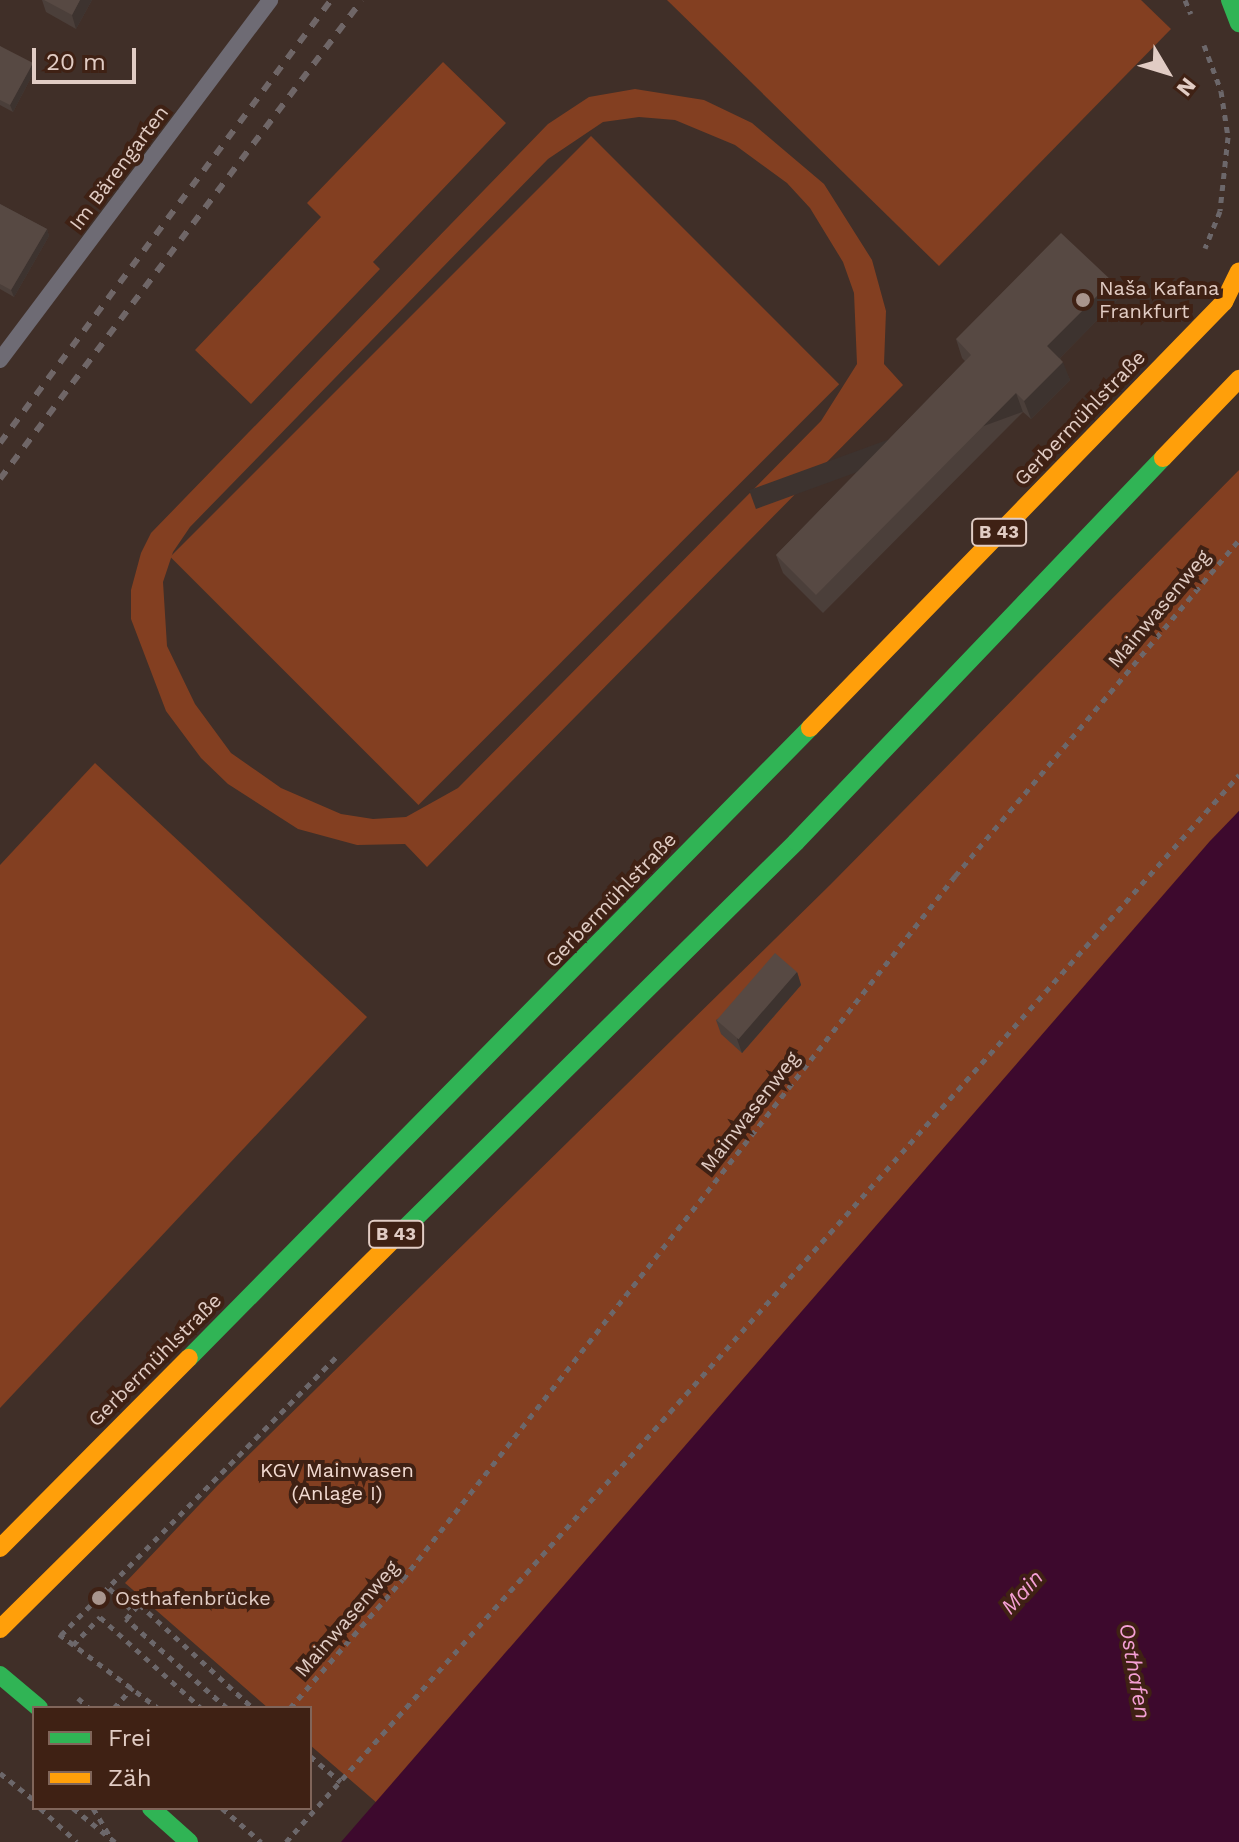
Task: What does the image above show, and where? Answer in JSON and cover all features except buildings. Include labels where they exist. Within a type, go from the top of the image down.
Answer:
[{"type":"main road","points":[[1230,0],[1239,23]]},
{"type":"main road","name":"Gerbermühlstraße","points":[[0,1548],[505,1041],[1213,313],[1239,271]]},
{"type":"main road","name":"B 43","points":[[0,1629],[796,842],[1239,379]]},
{"type":"main road","points":[[0,1675],[37,1706]]},
{"type":"main road","points":[[153,1810],[189,1842]]},
{"type":"lane","name":"Im Bärengarten","points":[[0,360],[270,0]]},
{"type":"path","points":[[1185,0],[1193,19]]},
{"type":"path","points":[[1199,34],[1221,91],[1228,137],[1220,211],[1201,255]]},
{"type":"path","name":"Mainwasenweg","points":[[292,1706],[403,1579],[955,876],[1239,540]]},
{"type":"path","points":[[286,1842],[1238,774]]},
{"type":"path","points":[[109,1588],[133,1611]]},
{"type":"path","points":[[225,1706],[126,1619],[139,1604],[251,1706]]},
{"type":"path","points":[[73,1645],[100,1617],[199,1706]]},
{"type":"path","points":[[49,1625],[156,1706]]},
{"type":"path","points":[[116,1706],[133,1687]]},
{"type":"path","points":[[312,1758],[341,1782]]},
{"type":"path","points":[[0,1773],[32,1800]]},
{"type":"path","points":[[42,1810],[77,1842]]},
{"type":"path","points":[[75,1810],[114,1841]]},
{"type":"path","points":[[94,1810],[114,1841]]},
{"type":"path","points":[[224,1810],[261,1842]]},
{"type":"green space","points":[[667,0],[1141,0],[1171,29],[939,266]]},
{"type":"green space","points":[[443,62],[506,123],[373,262],[380,269],[251,404],[195,350],[321,217],[307,203]]},
{"type":"green space","points":[[635,89],[704,100],[752,123],[824,184],[872,260],[886,311],[884,364],[903,385],[427,867],[405,844],[357,845],[298,829],[228,784],[201,758],[166,711],[131,619],[131,590],[141,553],[151,533],[548,124],[589,97]],"holes":[[[639,117],[675,120],[735,145],[787,183],[810,208],[843,262],[854,293],[857,364],[821,421],[458,788],[406,817],[373,819],[341,814],[281,788],[231,753],[195,704],[167,646],[163,582],[173,552],[190,527],[548,159],[603,122]]]},
{"type":"green space","points":[[591,136],[839,384],[418,805],[170,557]]},
{"type":"green space","name":"KGV Mainwasen (Anlage I)","points":[[1239,470],[1239,811],[377,1803],[312,1747],[312,1706],[266,1706],[125,1583],[218,1485],[831,884]]},
{"type":"green space","points":[[95,763],[367,1017],[0,1408],[0,865]]},
{"type":"water","points":[[1239,811],[1239,1842],[341,1842],[1210,841]]},
{"type":"railway","points":[[0,443],[331,0]]},
{"type":"railway","points":[[0,479],[362,0]]},
{"type":"traffic: fast","points":[[1230,0],[1239,23]]},
{"type":"traffic: fast","points":[[393,1240],[796,842],[1163,458]]},
{"type":"traffic: fast","points":[[189,1358],[810,728]]},
{"type":"traffic: fast","points":[[0,1675],[37,1706]]},
{"type":"traffic: fast","points":[[153,1810],[189,1842]]},
{"type":"traffic: slow","points":[[810,728],[1224,302],[1239,271]]},
{"type":"traffic: slow","points":[[1163,458],[1239,379]]},
{"type":"traffic: slow","points":[[0,1629],[393,1240]]},
{"type":"traffic: slow","points":[[0,1548],[189,1358]]},
{"type":"place","name":"Naša Kafana Frankfurt","points":[[1083,300]]},
{"type":"place","name":"Osthafenbrücke","points":[[99,1598]]},
{"type":"water label","name":"Main","points":[[1022,1592]]},
{"type":"water label","name":"Osthafen","points":[[1135,1671]]}]
